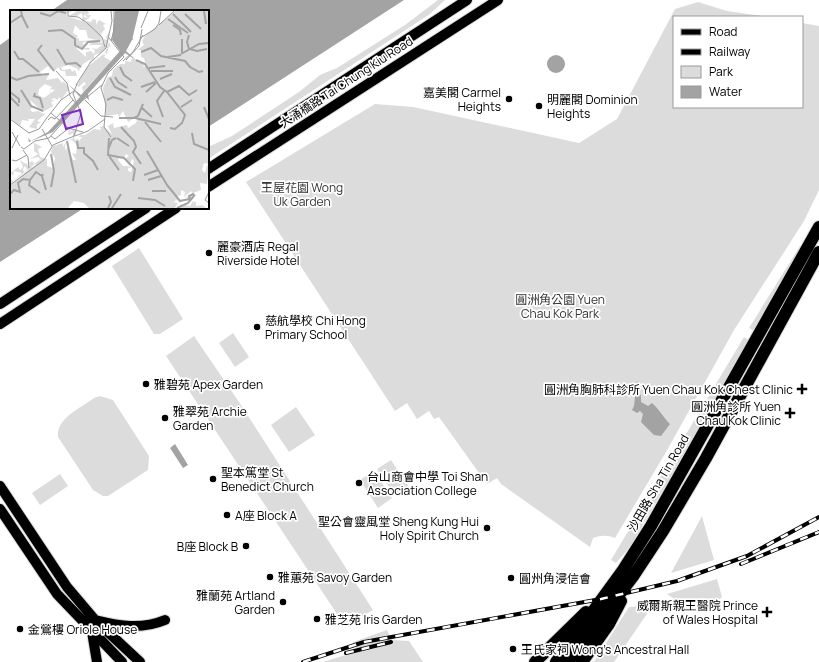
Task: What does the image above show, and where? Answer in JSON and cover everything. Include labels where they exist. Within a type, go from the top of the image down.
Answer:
[{"type":"highway","name":"沙田路 Sha Tin Road","points":[[556,662],[606,593],[658,512],[819,227]]},
{"type":"highway","points":[[582,662],[613,616],[634,575],[702,464],[819,252]]},
{"type":"highway","points":[[568,662],[634,575]]},
{"type":"highway","points":[[535,662],[606,593]]},
{"type":"main road","name":"大涌橋路 Tai Chung Kiu Road","points":[[209,168],[467,0]]},
{"type":"main road","name":"大涌橋路 Tai Chung Kiu Road","points":[[209,186],[498,0]]},
{"type":"main road","points":[[0,304],[144,209]]},
{"type":"main road","points":[[0,324],[174,209]]},
{"type":"main road","points":[[0,486],[67,587],[96,620],[140,662]]},
{"type":"main road","points":[[0,509],[57,594],[122,662]]},
{"type":"main road","points":[[96,620],[131,627],[155,624],[165,620]]},
{"type":"main road","points":[[92,632],[97,662]]},
{"type":"green space","points":[[438,0],[445,0],[430,14],[209,158],[209,147],[232,136],[299,92],[320,75],[337,68],[405,25]]},
{"type":"green space","name":"圓洲角公園 Yuen Chau Kok Park","points":[[698,2],[727,11],[763,16],[673,16],[673,108],[803,108],[803,23],[819,26],[819,190],[804,221],[734,330],[666,452],[615,538],[609,536],[599,536],[593,538],[590,547],[501,484],[497,478],[487,484],[439,417],[434,419],[429,411],[417,419],[407,403],[395,411],[246,182],[375,104],[413,107],[579,143],[617,119],[675,9]]},
{"type":"green space","points":[[800,246],[802,247],[755,331],[749,328]]},
{"type":"green space","points":[[139,248],[183,319],[160,334],[154,334],[112,266]]},
{"type":"green space","points":[[233,333],[249,357],[235,367],[219,343]]},
{"type":"green space","points":[[194,336],[241,405],[373,610],[345,626],[166,356]]},
{"type":"green space","points":[[744,337],[750,341],[630,547],[616,563],[611,560]]},
{"type":"green space","points":[[100,396],[113,400],[149,456],[148,470],[108,496],[103,496],[93,490],[58,437],[58,430],[61,424],[70,414],[94,398]]},
{"type":"green space","points":[[296,407],[315,435],[289,452],[271,425]]},
{"type":"green space","points":[[391,460],[409,487],[395,496],[377,469]]},
{"type":"green space","points":[[374,471],[392,498],[378,508],[360,480]]},
{"type":"green space","points":[[60,474],[68,486],[40,505],[32,493]]},
{"type":"green space","points":[[702,516],[714,560],[671,573]]},
{"type":"green space","points":[[717,579],[722,597],[717,601],[689,609],[667,594]]},
{"type":"green space","points":[[653,605],[614,662],[594,662],[629,607]]},
{"type":"green space","points":[[387,630],[392,640],[409,641],[423,662],[323,662],[358,651],[353,642]]},
{"type":"water","points":[[67,0],[404,0],[209,126],[209,10],[52,10]]},
{"type":"water","points":[[10,38],[10,209],[82,209],[0,262],[0,45]]},
{"type":"water","points":[[556,55],[562,58],[565,64],[562,70],[556,73],[550,70],[547,64],[550,58]]},
{"type":"water","points":[[637,381],[639,384],[636,393],[641,395],[641,402],[648,406],[652,403],[670,424],[661,436],[654,435],[641,422],[643,414],[640,411],[637,413],[632,410],[634,406]]},
{"type":"water","points":[[175,444],[188,465],[183,468],[170,448]]},
{"type":"railway","points":[[303,662],[364,642],[601,599],[677,581],[747,556],[819,517]]},
{"type":"railway","points":[[741,564],[819,532]]},
{"type":"railway","points":[[346,653],[391,642]]},
{"type":"place","name":"嘉美閣 Carmel Heights","points":[[509,99]]},
{"type":"place","name":"明麗閣 Dominion Heights","points":[[539,106]]},
{"type":"place","name":"麗豪酒店 Regal Riverside Hotel","points":[[209,253]]},
{"type":"place","name":"慈航學校 Chi Hong Primary School","points":[[257,327]]},
{"type":"place","name":"雅碧苑 Apex Garden","points":[[146,384]]},
{"type":"place","name":"圓洲角胸肺科診所 Yuen Chau Kok Chest Clinic","points":[[802,389]]},
{"type":"place","name":"圓洲角診所 Yuen Chau Kok Clinic","points":[[790,413]]},
{"type":"place","name":"雅翠苑 Archie Garden","points":[[165,418]]},
{"type":"place","name":"聖本篤堂 St Benedict Church","points":[[213,479]]},
{"type":"place","name":"台山商會中學 Toi Shan Association College","points":[[359,483]]},
{"type":"place","name":"A座 Block A","points":[[227,515]]},
{"type":"place","name":"聖公會靈風堂 Sheng Kung Hui Holy Spirit Church","points":[[487,528]]},
{"type":"place","name":"B座 Block B","points":[[246,546]]},
{"type":"place","name":"雅蕙苑 Savoy Garden","points":[[270,577]]},
{"type":"place","name":"圓州角浸信會","points":[[511,578]]},
{"type":"place","name":"雅蘭苑 Artland Garden","points":[[283,602]]},
{"type":"place","name":"威爾斯親王醫院 Prince of Wales Hospital","points":[[767,612]]},
{"type":"place","name":"雅芝苑 Iris Garden","points":[[317,619]]},
{"type":"place","name":"金鶯樓 Oriole House","points":[[20,629]]},
{"type":"place","name":"王氏家祠 Wong's Ancestral Hall","points":[[513,649]]},
{"type":"park label","name":"王屋花園 Wong Uk Garden","points":[[302,194]]}]
